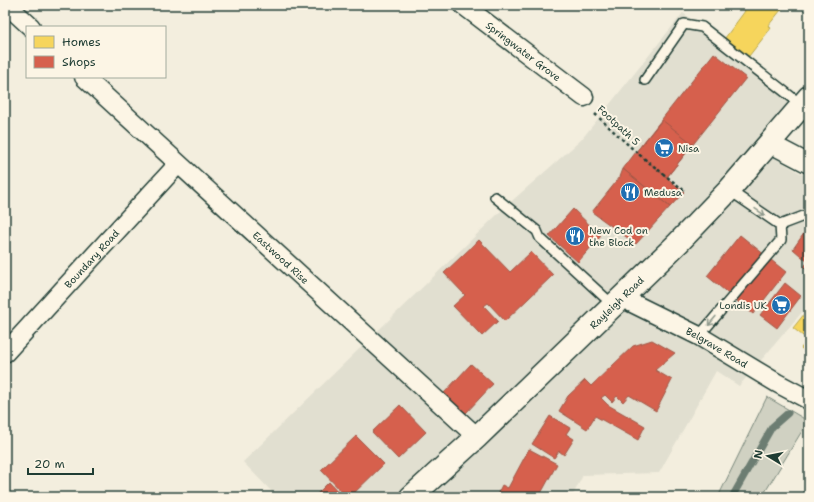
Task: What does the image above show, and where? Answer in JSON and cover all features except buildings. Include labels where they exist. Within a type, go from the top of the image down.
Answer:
[{"type":"main road","name":"Rayleigh Road","points":[[411,497],[477,437],[678,243],[728,190],[806,101]]},
{"type":"street","points":[[7,5],[30,26]]},
{"type":"street","name":"Springwater Grove","points":[[462,5],[584,97]]},
{"type":"street","name":"Eastwood Rise","points":[[85,78],[477,437]]},
{"type":"street","points":[[769,143],[809,164]]},
{"type":"street","name":"Boundary Road","points":[[5,353],[178,164]]},
{"type":"street","name":"Belgrave Road","points":[[618,301],[699,336],[777,384],[809,400]]},
{"type":"lane","points":[[645,80],[684,24],[702,27],[806,101]]},
{"type":"lane","points":[[728,190],[780,225]]},
{"type":"lane","points":[[495,197],[537,231],[540,238],[618,301]]},
{"type":"lane","points":[[780,225],[809,214]]},
{"type":"lane","points":[[699,336],[781,240],[780,225]]},
{"type":"path","name":"Footpath 5","points":[[584,97],[590,109],[636,152],[686,192]]},
{"type":"shaded area","points":[[683,13],[793,101],[759,149],[809,178],[809,304],[739,386],[716,371],[659,473],[583,475],[572,497],[277,497],[243,462],[505,207],[581,140]]},
{"type":"shaded area","points":[[767,397],[808,421],[762,497],[718,497]]},
{"type":"waterway","points":[[732,497],[772,427],[788,413]]},
{"type":"place","name":"Nisa","points":[[664,148]]},
{"type":"place","name":"Medusa","points":[[630,192]]},
{"type":"place","name":"New Cod on the Block","points":[[575,236]]},
{"type":"place","name":"Londis UK","points":[[781,305]]}]
